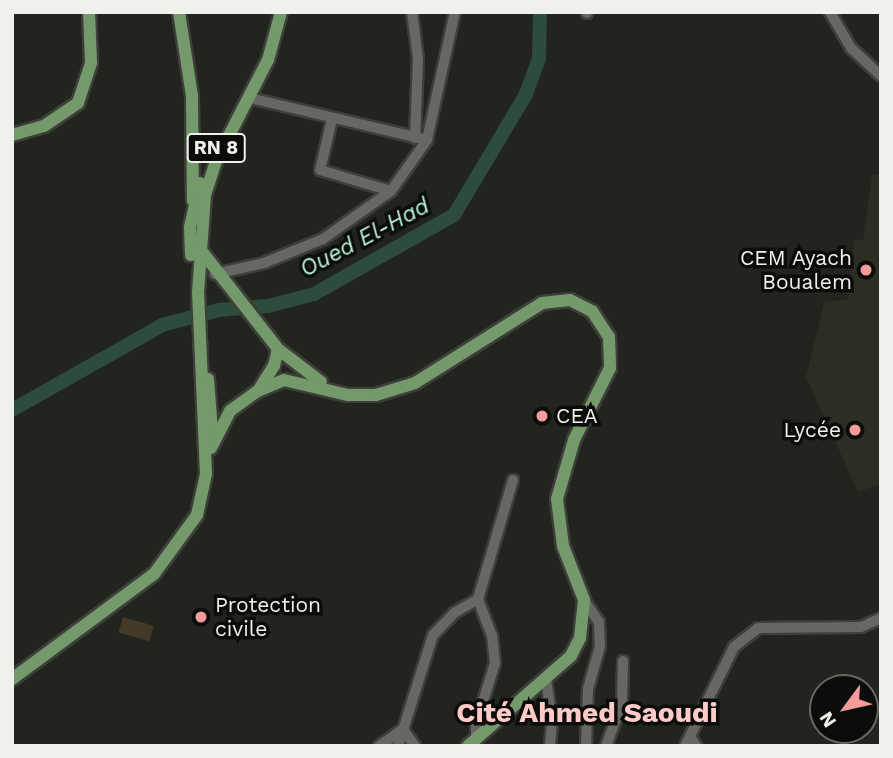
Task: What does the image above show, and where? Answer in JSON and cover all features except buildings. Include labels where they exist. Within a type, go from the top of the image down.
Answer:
[{"type":"main road","points":[[12,135],[44,126],[78,103],[91,63],[89,12]]},
{"type":"main road","points":[[179,12],[192,96],[189,183],[193,203],[202,217]]},
{"type":"main road","name":"RN 8","points":[[199,286],[192,270],[193,203],[211,158],[258,72],[279,12]]},
{"type":"main road","name":"RN 8","points":[[205,474],[199,286],[202,217],[209,177],[272,51],[279,12]]},
{"type":"main road","points":[[199,248],[215,274],[278,349],[339,393]]},
{"type":"main road","points":[[199,286],[212,279],[227,288]]},
{"type":"main road","points":[[211,448],[221,422],[240,402],[258,391],[292,379],[339,393],[376,395],[415,383],[542,303],[570,300],[592,311],[612,346],[610,368],[574,440],[556,499],[563,546],[584,600],[580,638],[571,656],[472,742]]},
{"type":"main road","points":[[258,391],[270,376],[278,349]]},
{"type":"main road","name":"RN 8","points":[[12,679],[154,574],[197,515],[211,448],[211,394],[201,352]]},
{"type":"main road","points":[[202,375],[211,394],[223,401],[240,402]]},
{"type":"street","points":[[412,12],[418,58],[415,138]]},
{"type":"street","points":[[215,274],[264,263],[323,239],[391,191],[427,140],[455,12]]},
{"type":"street","points":[[830,12],[851,48],[881,76]]},
{"type":"street","points":[[250,98],[427,140]]},
{"type":"street","points":[[332,119],[320,170],[391,191]]},
{"type":"street","points":[[472,742],[495,663],[492,636],[478,599],[513,480]]},
{"type":"street","points":[[398,746],[433,635],[463,605],[478,599]]},
{"type":"street","points":[[584,600],[599,622],[600,646],[588,689],[586,746]]},
{"type":"street","points":[[691,743],[734,648],[758,628],[861,626],[881,618]]},
{"type":"street","points":[[606,746],[622,703],[623,661]]},
{"type":"street","points":[[547,679],[550,746]]},
{"type":"street","points":[[379,746],[403,729]]},
{"type":"street","points":[[403,729],[415,746]]},
{"type":"shaded area","points":[[872,175],[881,175],[881,484],[858,492],[806,377],[824,302],[848,299],[854,240],[863,240]]},
{"type":"shaded area","points":[[123,617],[154,626],[149,641],[119,632]]},
{"type":"waterway","name":"Oued El-Had","points":[[12,410],[162,325],[219,310],[268,306],[314,294],[454,215],[526,94],[539,58],[540,12]]},
{"type":"place","name":"CEM Ayach Boualem","points":[[866,270]]},
{"type":"place","name":"CEA","points":[[542,416]]},
{"type":"place","name":"Lycée","points":[[855,430]]},
{"type":"place","name":"Protection civile","points":[[201,617]]},
{"type":"district","name":"Cité Ahmed Saoudi","points":[[587,713]]}]
